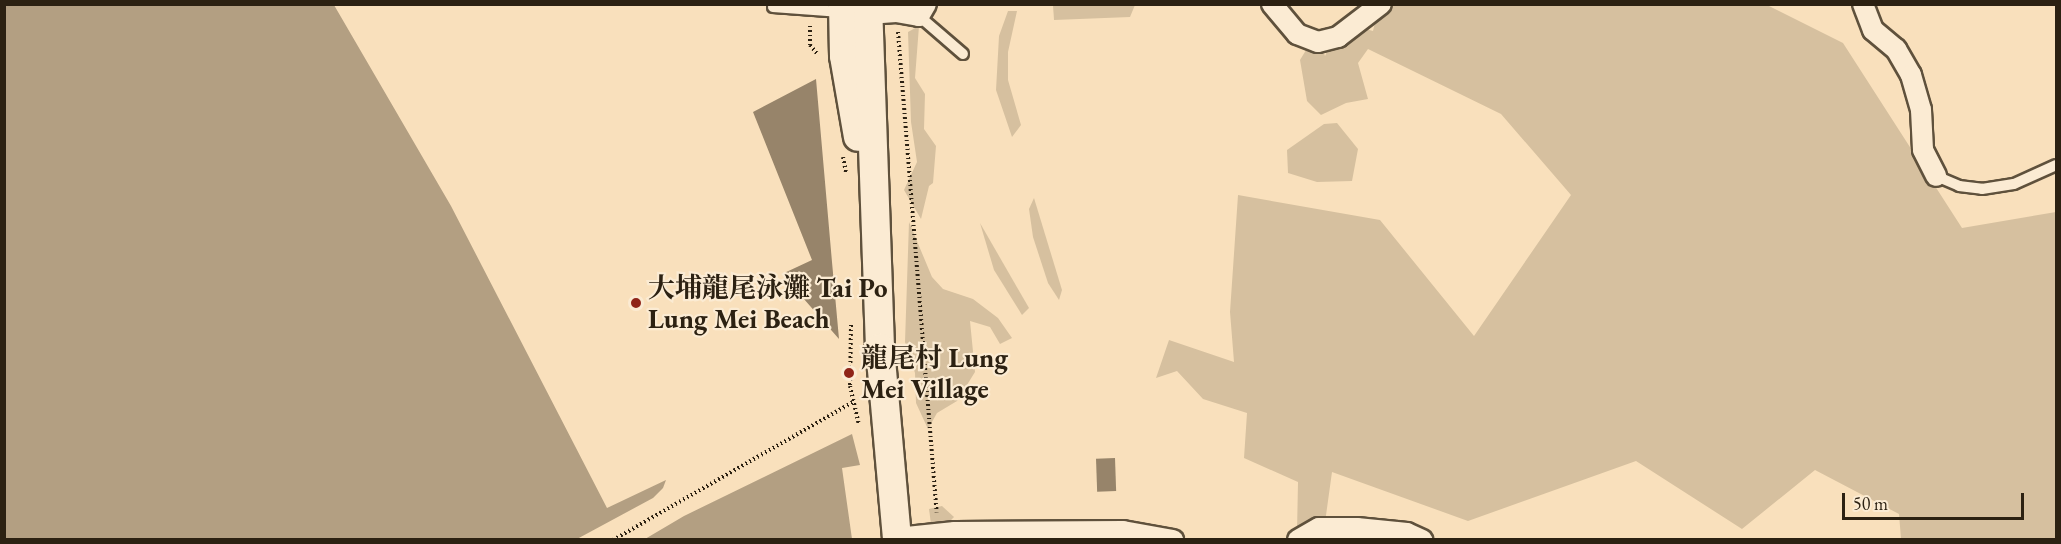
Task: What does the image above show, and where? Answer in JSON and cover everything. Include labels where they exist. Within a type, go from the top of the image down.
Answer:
[{"type":"main road","points":[[856,9],[844,56],[876,239],[880,348],[897,539]]},
{"type":"street","points":[[1272,4],[1297,34],[1318,42],[1338,37],[1381,4]]},
{"type":"street","points":[[1863,4],[1873,30],[1896,49],[1911,75],[1921,110],[1923,150],[1936,176]]},
{"type":"street","points":[[856,9],[896,12],[922,10]]},
{"type":"street","points":[[1298,540],[1319,528],[1357,528],[1407,533],[1422,540]]},
{"type":"street","points":[[897,539],[938,534],[1123,536],[1173,540]]},
{"type":"lane","points":[[773,7],[856,9]]},
{"type":"lane","points":[[922,10],[963,54]]},
{"type":"lane","points":[[1936,176],[1959,186],[1982,189],[2014,184],[2056,165]]},
{"type":"path","points":[[896,12],[938,534]]},
{"type":"path","points":[[810,45],[824,62]]},
{"type":"path","points":[[842,151],[848,186]]},
{"type":"path","points":[[852,321],[848,342],[853,402],[861,435]]},
{"type":"path","points":[[613,540],[853,402]]},
{"type":"shaded area","points":[[4,5],[334,5],[451,206],[607,508],[666,480],[663,488],[653,498],[577,539],[5,539]]},
{"type":"shaded area","points":[[1053,5],[1135,5],[1130,17],[1054,20]]},
{"type":"shaded area","points":[[1379,5],[1767,5],[1843,43],[1962,228],[2056,212],[2056,539],[1901,539],[1899,514],[1815,470],[1742,529],[1636,461],[1468,521],[1332,472],[1323,537],[1297,532],[1298,482],[1244,458],[1247,413],[1203,399],[1177,371],[1156,378],[1169,340],[1234,362],[1230,312],[1238,195],[1380,220],[1474,336],[1571,195],[1501,114],[1368,49],[1358,63],[1368,99],[1346,103],[1321,115],[1307,101],[1300,60],[1317,32],[1325,56],[1341,22],[1373,31]]},
{"type":"shaded area","points":[[1008,11],[1017,11],[1008,52],[1008,80],[1021,125],[1012,137],[996,90],[999,36]]},
{"type":"shaded area","points":[[919,26],[915,78],[925,94],[924,129],[936,146],[933,183],[929,186],[921,219],[904,190],[917,162],[911,122],[908,32]]},
{"type":"shaded area","points":[[1337,123],[1358,149],[1352,181],[1317,182],[1288,173],[1287,150],[1324,124]]},
{"type":"shaded area","points":[[1034,198],[1062,290],[1059,300],[1048,283],[1033,237],[1029,209]]},
{"type":"shaded area","points":[[909,222],[932,277],[943,289],[973,299],[998,318],[1012,338],[1000,344],[990,327],[970,321],[975,372],[957,401],[937,413],[928,429],[916,403],[915,373],[905,342]]},
{"type":"shaded area","points":[[980,223],[1029,308],[1022,315],[994,270]]},
{"type":"shaded area","points":[[852,434],[860,465],[842,468],[852,539],[645,539],[684,516]]},
{"type":"shaded area","points":[[942,506],[954,517],[933,539],[929,509]]},
{"type":"building","points":[[816,79],[839,339],[782,274],[812,260],[753,112]]},
{"type":"building","points":[[1115,458],[1116,491],[1097,492],[1096,459]]},
{"type":"place","name":"大埔龍尾泳灘 Tai Po Lung Mei Beach","points":[[636,303]]},
{"type":"place","name":"龍尾村 Lung Mei Village","points":[[849,373]]}]
